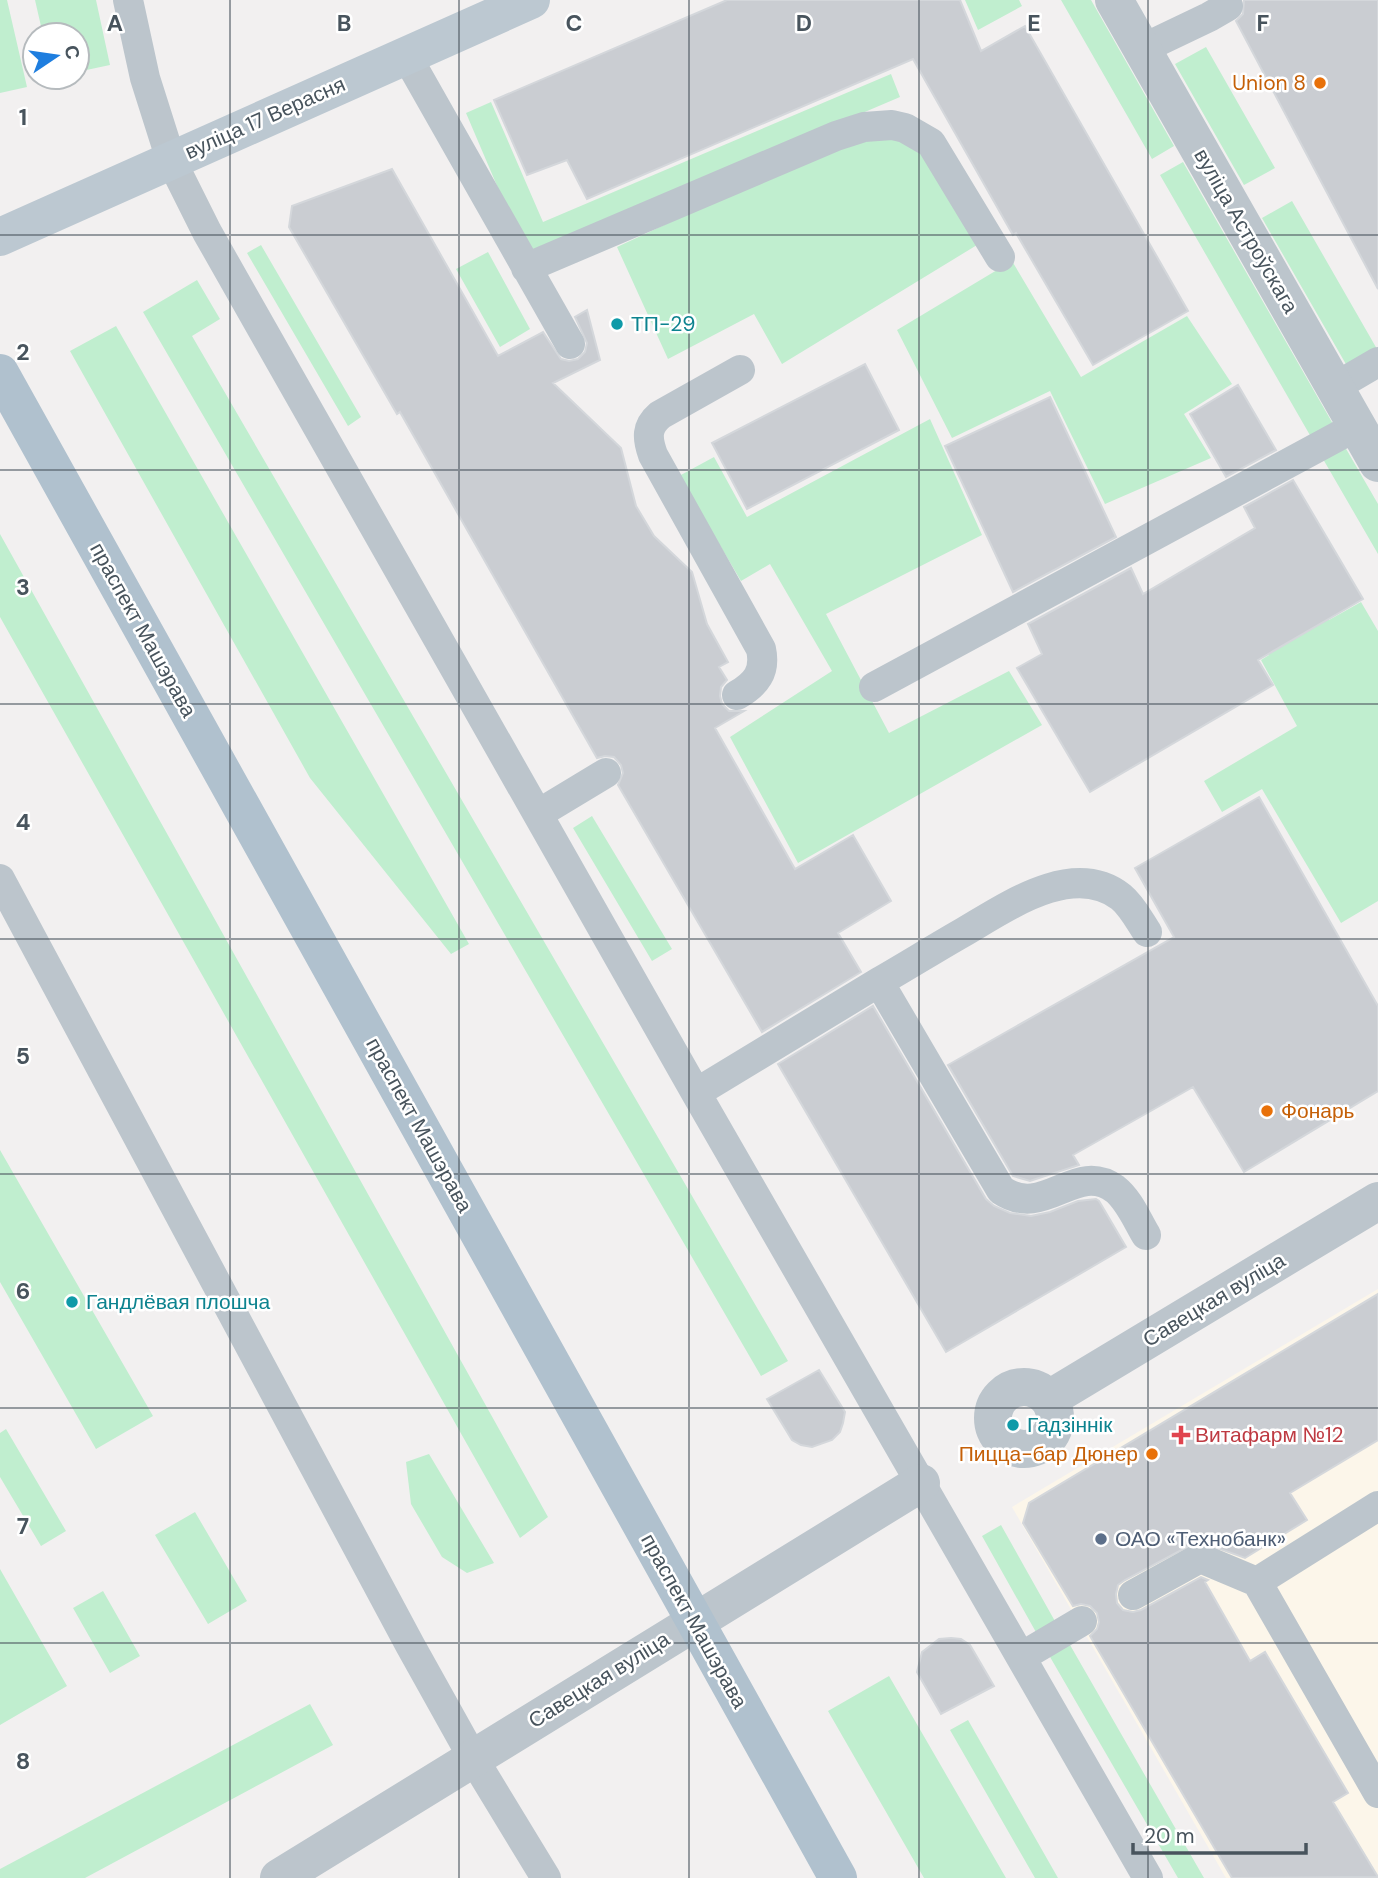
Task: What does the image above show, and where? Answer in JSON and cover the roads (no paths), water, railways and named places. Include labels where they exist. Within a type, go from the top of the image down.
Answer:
[{"type":"main road","name":"вуліца 17 Верасня","points":[[0,237],[530,0]]},
{"type":"main road","name":"праспект Машэрава","points":[[0,373],[695,1620],[752,1728],[838,1878]]},
{"type":"street","name":"вуліца Астроўскага","points":[[1114,0],[1378,463]]},
{"type":"street","name":"Савецкая вуліца","points":[[983,1442],[1003,1442],[1021,1450],[1032,1449],[1041,1444],[1048,1438],[1056,1419],[1049,1399],[1378,1201]]},
{"type":"street","name":"Савецкая вуліца","points":[[279,1878],[921,1483]]},
{"type":"lane","points":[[128,0],[145,78],[171,160],[206,232],[696,1093],[1148,1878]]},
{"type":"lane","points":[[1142,49],[1228,6]]},
{"type":"lane","points":[[406,55],[570,344]]},
{"type":"lane","points":[[526,268],[836,136],[878,125],[905,128],[931,143],[1000,257]]},
{"type":"lane","points":[[1335,387],[1378,362]]},
{"type":"lane","points":[[737,695],[755,683],[759,676],[763,658],[761,649],[653,455],[648,439],[651,425],[660,415],[740,370]]},
{"type":"lane","points":[[874,687],[1357,426]]},
{"type":"lane","points":[[538,814],[606,773]]},
{"type":"lane","points":[[0,879],[410,1645],[473,1758],[546,1878]]},
{"type":"lane","points":[[696,1093],[1022,898],[1060,885],[1101,887],[1121,897],[1147,932]]},
{"type":"lane","points":[[879,982],[1001,1190],[1010,1196],[1031,1199],[1041,1198],[1076,1183],[1103,1183],[1116,1190],[1125,1200],[1146,1234]]},
{"type":"lane","points":[[1257,1582],[1378,1506]]},
{"type":"lane","points":[[1133,1595],[1200,1558],[1257,1582],[1378,1793]]},
{"type":"lane","points":[[1021,1657],[1082,1621]]},
{"type":"place","name":"Union 8","points":[[1320,83]]},
{"type":"place","name":"ТП-29","points":[[617,324]]},
{"type":"place","name":"Фонарь","points":[[1267,1111]]},
{"type":"place","name":"Гандлёвая плошча","points":[[72,1302]]},
{"type":"place","name":"Гадзіннік","points":[[1013,1425]]},
{"type":"place","name":"Витафарм №12","points":[[1181,1435]]},
{"type":"place","name":"Пицца-бар Дюнер","points":[[1152,1454]]},
{"type":"place","name":"ОАО «Технобанк»","points":[[1101,1539]]}]
